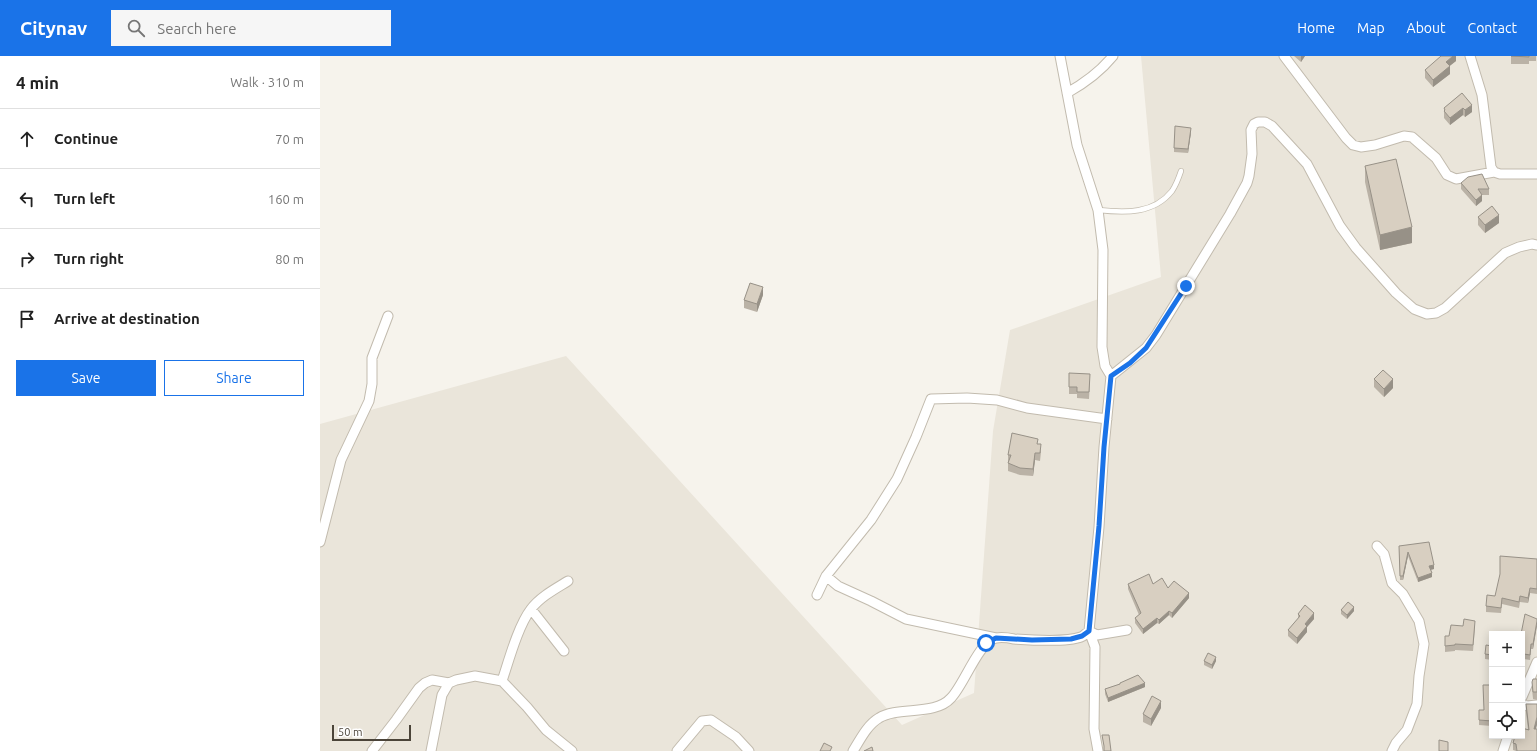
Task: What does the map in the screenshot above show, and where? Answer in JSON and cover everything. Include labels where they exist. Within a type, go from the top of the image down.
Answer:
[{"type":"street","points":[[1060,56],[1077,145],[1098,210],[1103,250],[1102,347],[1105,366],[1111,376],[1089,631],[1096,647],[1094,728],[1098,751]]},
{"type":"street","points":[[1067,93],[1087,82],[1105,66],[1113,56]]},
{"type":"street","points":[[1284,56],[1346,138],[1353,145],[1361,147],[1375,145],[1404,136],[1412,137],[1436,158],[1447,175],[1456,179],[1494,172],[1500,174],[1537,174]]},
{"type":"street","points":[[1470,56],[1482,95],[1491,167],[1494,172]]},
{"type":"street","points":[[1111,376],[1130,363],[1146,348],[1230,214],[1249,176],[1252,154],[1251,130],[1254,124],[1258,122],[1265,122],[1272,126],[1307,164],[1340,226],[1356,248],[1396,293],[1414,310],[1427,314],[1436,313],[1445,308],[1505,253],[1520,247],[1537,244]]},
{"type":"street","points":[[320,542],[341,460],[369,401],[372,384],[372,358],[388,316]]},
{"type":"street","points":[[817,596],[826,576],[871,520],[897,478],[916,437],[931,399],[967,398],[997,400],[1027,408],[1107,419]]},
{"type":"street","points":[[1377,546],[1384,554],[1392,582],[1403,594],[1419,621],[1424,644],[1419,676],[1417,704],[1407,730],[1392,751]]},
{"type":"street","points":[[826,576],[838,586],[906,619],[996,638],[1032,640],[1071,639],[1082,636],[1089,631]]},
{"type":"street","points":[[502,681],[513,646],[531,609],[544,596],[568,581]]},
{"type":"street","points":[[531,609],[564,651]]},
{"type":"street","points":[[1089,631],[1097,636],[1127,630]]},
{"type":"street","points":[[852,751],[870,725],[879,718],[886,715],[932,708],[951,698],[986,643],[996,638]]},
{"type":"street","points":[[1525,690],[1537,662]]},
{"type":"street","points":[[372,751],[419,688],[425,683],[432,680],[449,683],[475,676],[502,681],[527,707],[546,730],[572,751]]},
{"type":"street","points":[[431,751],[442,695],[449,683]]},
{"type":"street","points":[[1525,705],[1537,705]]},
{"type":"street","points":[[677,751],[702,721],[707,719],[711,720],[736,737],[749,751]]},
{"type":"street","points":[[1503,751],[1507,739]]},
{"type":"lane","points":[[1098,210],[1121,213],[1145,209],[1157,205],[1173,190],[1181,170]]},
{"type":"shaded area","points":[[1141,56],[1537,56],[1537,751],[320,751],[320,424],[566,356],[902,725],[974,693],[993,431],[1010,330],[1161,277]]},
{"type":"building","points":[[1441,56],[1453,56],[1446,62],[1450,66],[1433,80],[1425,70]]},
{"type":"building","points":[[1462,93],[1472,105],[1465,110],[1463,108],[1450,118],[1444,111],[1444,108]]},
{"type":"building","points":[[1175,126],[1191,128],[1188,149],[1174,148]]},
{"type":"building","points":[[1396,159],[1412,227],[1380,235],[1365,166]]},
{"type":"building","points":[[1482,174],[1489,189],[1478,189],[1482,195],[1476,200],[1461,183],[1468,177]]},
{"type":"building","points":[[1492,206],[1499,215],[1485,225],[1478,217]]},
{"type":"building","points":[[750,283],[763,287],[757,304],[744,300]]},
{"type":"building","points":[[1383,370],[1393,379],[1384,389],[1374,379]]},
{"type":"building","points":[[1069,373],[1090,374],[1089,392],[1077,392],[1077,387],[1069,387]]},
{"type":"building","points":[[1012,433],[1038,439],[1037,444],[1041,444],[1040,453],[1035,453],[1033,469],[1020,468],[1008,463],[1011,455],[1008,455]]},
{"type":"building","points":[[1429,542],[1434,565],[1429,566],[1432,573],[1418,578],[1408,552],[1403,576],[1400,576],[1399,546]]},
{"type":"building","points":[[1500,556],[1537,559],[1537,589],[1530,588],[1528,598],[1520,596],[1519,602],[1502,598],[1501,608],[1486,606],[1487,595],[1495,596],[1500,574]]},
{"type":"building","points":[[1149,574],[1153,584],[1162,578],[1168,588],[1174,581],[1189,593],[1172,613],[1169,611],[1159,620],[1157,618],[1143,629],[1135,618],[1141,613],[1128,584]]},
{"type":"building","points":[[1348,602],[1354,607],[1347,615],[1341,610]]},
{"type":"building","points":[[1305,605],[1314,613],[1305,624],[1307,626],[1297,638],[1288,630],[1300,616],[1298,614]]},
{"type":"building","points":[[1525,614],[1537,619],[1530,655],[1525,654],[1525,631],[1522,631]]},
{"type":"building","points":[[1464,619],[1475,621],[1473,645],[1455,644],[1445,646],[1445,636],[1449,636],[1451,625],[1463,626]]},
{"type":"building","points":[[1486,645],[1489,646],[1489,655],[1485,654]]},
{"type":"building","points":[[1208,653],[1216,657],[1212,665],[1204,661]]},
{"type":"building","points":[[1138,675],[1145,683],[1108,698],[1105,689],[1120,684]]},
{"type":"building","points":[[1533,679],[1537,679],[1537,692],[1533,692]]},
{"type":"building","points":[[1483,685],[1489,685],[1489,721],[1479,720],[1479,710],[1484,710]]},
{"type":"building","points":[[1152,696],[1161,701],[1151,719],[1143,714]]},
{"type":"building","points":[[1526,704],[1537,704],[1537,717],[1534,729],[1537,729],[1537,751],[1517,751],[1516,744],[1513,743],[1514,739],[1525,739],[1525,729],[1529,730]]},
{"type":"building","points":[[1102,735],[1109,735],[1111,751],[1104,751]]},
{"type":"building","points":[[1439,740],[1448,742],[1448,751],[1439,751]]},
{"type":"building","points":[[824,743],[832,747],[830,751],[820,751]]},
{"type":"building","points":[[872,747],[873,751],[864,751]]},
{"type":"route","points":[[986,643],[996,638],[1032,640],[1071,639],[1082,636],[1089,631],[1111,376],[1130,363],[1146,348],[1186,286]]}]
